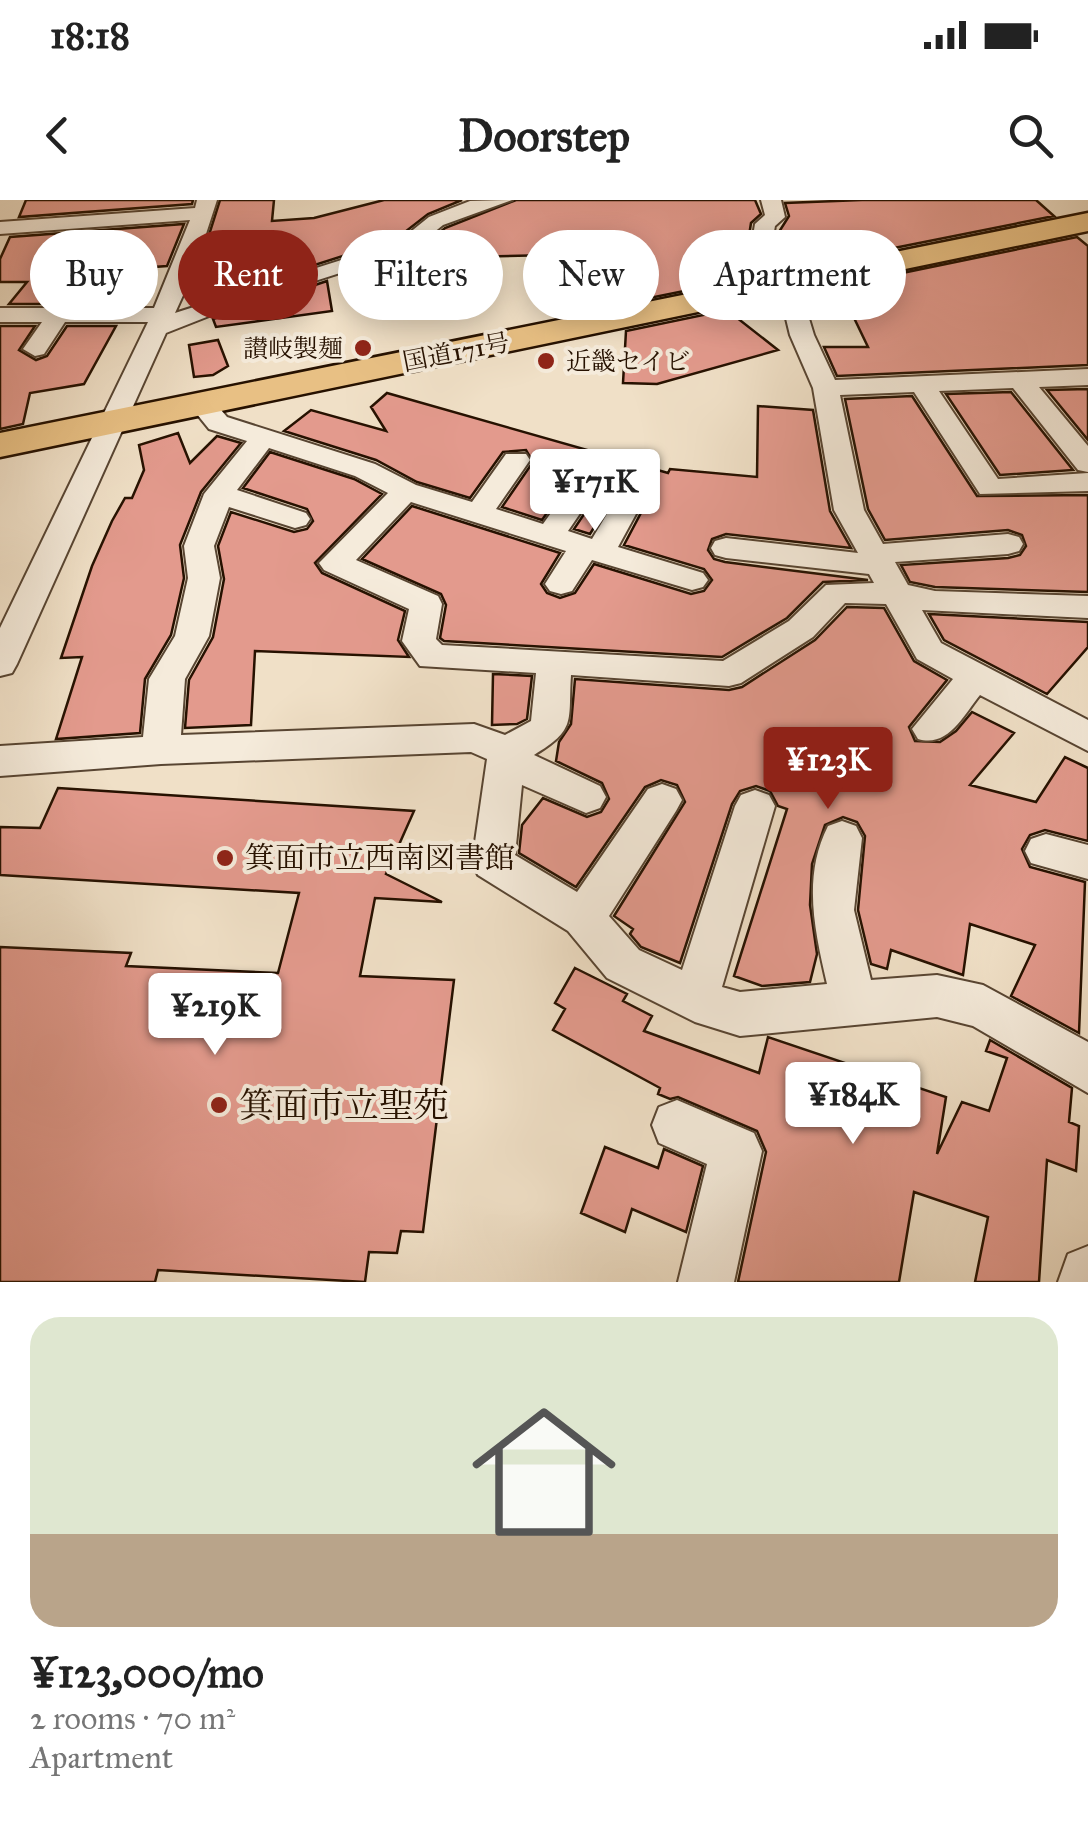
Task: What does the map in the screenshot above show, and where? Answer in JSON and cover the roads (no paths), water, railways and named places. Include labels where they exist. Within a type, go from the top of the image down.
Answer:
[{"type":"highway","name":"国道171号","points":[[906,260],[1088,222]]},
{"type":"highway","name":"国道171号","points":[[0,445],[679,307]]},
{"type":"street","points":[[145,320],[160,322],[405,246],[436,221],[478,204],[502,200]]},
{"type":"street","points":[[763,230],[764,224],[775,218],[772,200]]},
{"type":"street","points":[[0,228],[205,207],[160,322],[0,664]]},
{"type":"street","points":[[0,315],[30,312]]},
{"type":"street","points":[[35,349],[55,320]]},
{"type":"street","points":[[798,320],[826,388],[849,510],[929,651],[1088,738]]},
{"type":"street","points":[[826,388],[1088,377]]},
{"type":"street","points":[[1020,380],[1088,464]]},
{"type":"street","points":[[922,385],[990,488],[1088,482]]},
{"type":"street","points":[[201,403],[218,423],[365,470],[406,492],[692,580]]},
{"type":"street","points":[[161,750],[167,679],[192,636],[204,578],[199,546],[219,494],[265,436]]},
{"type":"street","points":[[478,514],[516,460]]},
{"type":"street","points":[[549,536],[584,486]]},
{"type":"street","points":[[561,584],[592,550],[635,490]]},
{"type":"street","points":[[406,492],[334,563],[426,604],[419,641],[432,658],[729,674],[802,630],[837,592],[884,571],[1008,544]]},
{"type":"street","points":[[219,494],[296,519]]},
{"type":"street","points":[[726,548],[884,571],[934,602],[1088,607]]},
{"type":"street","points":[[507,752],[549,728],[555,662]]},
{"type":"street","points":[[931,729],[975,677]]},
{"type":"street","points":[[0,761],[161,750],[474,738],[507,752],[524,769],[586,797]]},
{"type":"street","points":[[507,752],[492,863],[583,918],[623,964],[695,1000],[740,1014],[937,996],[984,1007],[1088,1070]]},
{"type":"street","points":[[583,918],[662,800]]},
{"type":"street","points":[[695,1000],[755,806]]},
{"type":"street","points":[[842,838],[832,910],[854,1004]]},
{"type":"street","points":[[1046,851],[1088,862]]},
{"type":"street","points":[[677,1124],[736,1151],[706,1282]]},
{"type":"street","points":[[1086,1282],[1088,1274]]},
{"type":"place","name":"讃岐製麺","points":[[363,348]]},
{"type":"place","name":"近畿セイビ","points":[[546,361]]},
{"type":"place","name":"箕面市立西南図書館","points":[[225,858]]},
{"type":"place","name":"箕面市立聖苑","points":[[219,1105]]}]
